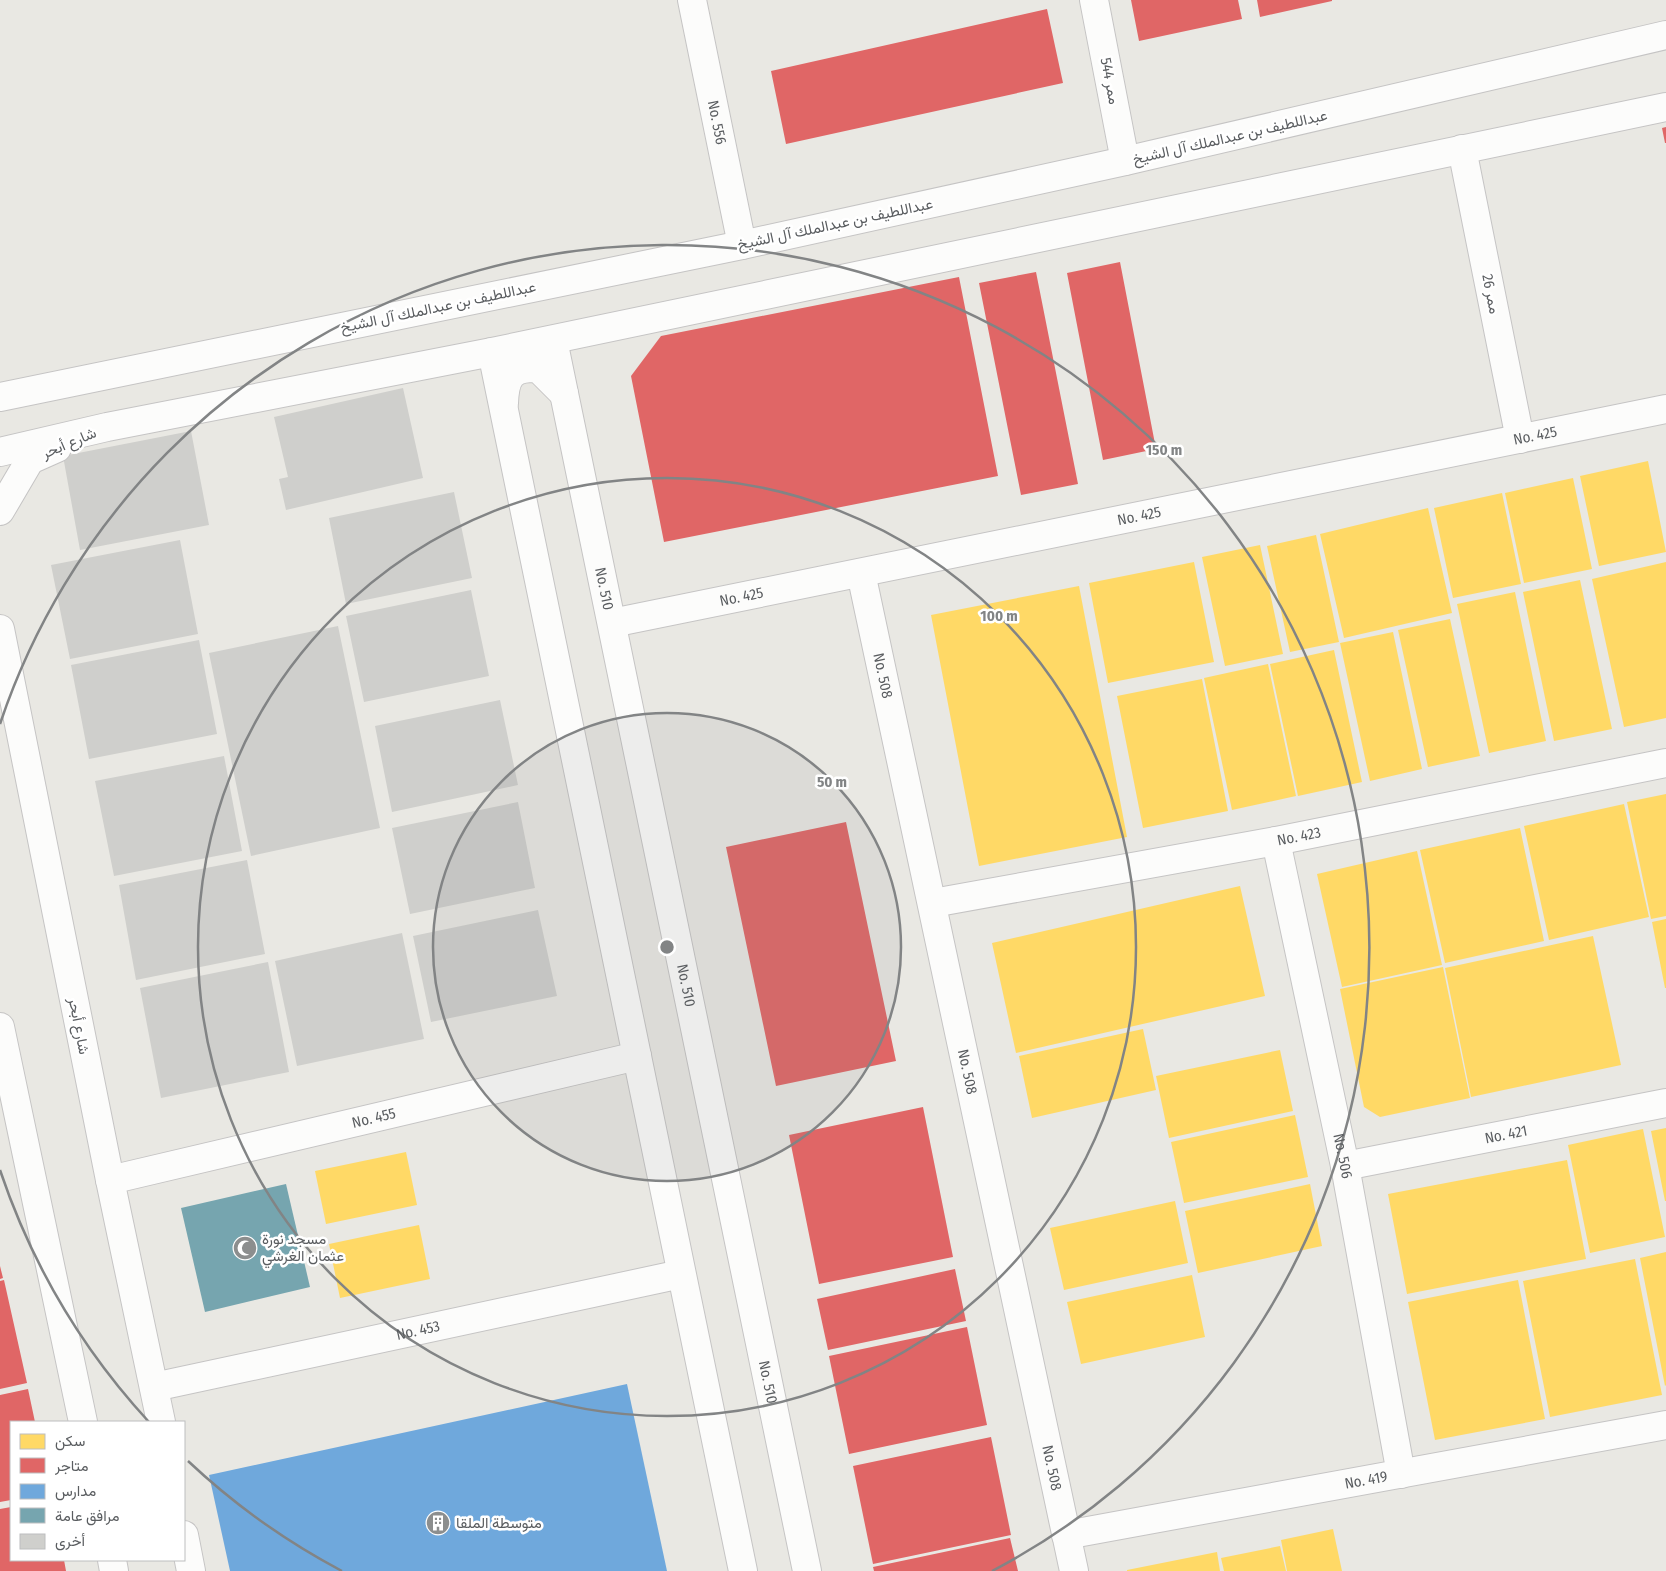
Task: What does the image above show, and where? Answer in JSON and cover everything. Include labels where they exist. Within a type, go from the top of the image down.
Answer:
[{"type":"street","name":"No. 556","points":[[692,0],[742,245]]},
{"type":"street","name":"ممر 544","points":[[1094,0],[1125,161]]},
{"type":"street","name":"عبداللطيف بن عبدالملك آل الشيخ","points":[[0,397],[742,245],[1125,161],[1666,34]]},
{"type":"street","points":[[0,452],[107,427],[553,340],[1666,106]]},
{"type":"street","name":"ممر 26","points":[[1462,149],[1520,439]]},
{"type":"street","name":"No. 510","points":[[553,340],[807,1571]]},
{"type":"street","points":[[492,352],[743,1571]]},
{"type":"street","points":[[504,409],[504,388],[511,374],[522,368],[538,368],[564,394]]},
{"type":"street","name":"No. 425","points":[[612,623],[1666,409]]},
{"type":"street","name":"شارع أبحر","points":[[0,511],[30,460],[107,427]]},
{"type":"street","name":"No. 508","points":[[860,573],[933,903],[1074,1571]]},
{"type":"street","name":"شارع أبحر","points":[[0,630],[110,1180],[161,1421]]},
{"type":"street","name":"No. 423","points":[[933,903],[1276,841],[1666,763]]},
{"type":"street","name":"No. 506","points":[[1276,841],[1345,1166],[1401,1474]]},
{"type":"street","points":[[0,1027],[83,1421]]},
{"type":"street","name":"No. 455","points":[[110,1180],[637,1056]]},
{"type":"street","name":"No. 421","points":[[1345,1166],[1666,1103]]},
{"type":"street","name":"No. 453","points":[[154,1387],[682,1274]]},
{"type":"street","name":"No. 419","points":[[1066,1535],[1666,1425]]},
{"type":"street","points":[[185,1540],[191,1571]]},
{"type":"building: سكن","points":[[1648,461],[1666,552],[1599,566],[1580,476]]},
{"type":"building: سكن","points":[[1573,478],[1592,569],[1524,583],[1505,493]]},
{"type":"building: سكن","points":[[1502,493],[1521,584],[1453,598],[1434,508]]},
{"type":"building: سكن","points":[[1428,508],[1452,613],[1344,638],[1320,534]]},
{"type":"building: سكن","points":[[1316,535],[1339,642],[1290,652],[1267,546]]},
{"type":"building: سكن","points":[[1260,545],[1283,654],[1225,666],[1202,557]]},
{"type":"building: سكن","points":[[1194,562],[1214,662],[1108,683],[1089,583]]},
{"type":"building: سكن","points":[[1666,562],[1666,718],[1624,727],[1592,579]]},
{"type":"building: سكن","points":[[1580,580],[1612,729],[1554,741],[1523,592]]},
{"type":"building: سكن","points":[[1079,586],[1127,837],[979,866],[931,615]]},
{"type":"building: سكن","points":[[1515,592],[1546,741],[1489,753],[1457,604]]},
{"type":"building: سكن","points":[[1450,619],[1480,756],[1428,767],[1398,630]]},
{"type":"building: سكن","points":[[1393,632],[1422,769],[1370,781],[1340,643]]},
{"type":"building: سكن","points":[[1334,650],[1362,782],[1298,796],[1270,664]]},
{"type":"building: سكن","points":[[1268,664],[1296,796],[1232,810],[1204,678]]},
{"type":"building: سكن","points":[[1202,679],[1228,811],[1143,828],[1117,696]]},
{"type":"building: سكن","points":[[1666,794],[1666,916],[1651,919],[1627,802]]},
{"type":"building: سكن","points":[[1624,804],[1649,917],[1549,940],[1524,826]]},
{"type":"building: سكن","points":[[1520,828],[1544,941],[1445,963],[1420,850]]},
{"type":"building: سكن","points":[[1417,851],[1442,965],[1342,987],[1317,874]]},
{"type":"building: سكن","points":[[1240,886],[1265,996],[1016,1053],[992,943]]},
{"type":"building: سكن","points":[[1666,919],[1666,988],[1665,988],[1652,922]]},
{"type":"building: سكن","points":[[1593,936],[1621,1065],[1471,1097],[1445,968]]},
{"type":"building: سكن","points":[[1443,967],[1470,1098],[1380,1117],[1364,1107],[1340,989]]},
{"type":"building: سكن","points":[[1143,1029],[1156,1090],[1032,1118],[1019,1056]]},
{"type":"building: سكن","points":[[1280,1050],[1293,1111],[1169,1138],[1156,1076]]},
{"type":"building: سكن","points":[[1295,1115],[1308,1177],[1184,1203],[1171,1142]]},
{"type":"building: سكن","points":[[1666,1128],[1666,1201],[1665,1201],[1651,1131]]},
{"type":"building: سكن","points":[[1643,1129],[1665,1237],[1590,1253],[1568,1145]]},
{"type":"building: سكن","points":[[406,1152],[417,1205],[326,1224],[315,1171]]},
{"type":"building: سكن","points":[[1567,1160],[1586,1259],[1407,1294],[1388,1194]]},
{"type":"building: سكن","points":[[1310,1184],[1322,1246],[1198,1273],[1185,1211]]},
{"type":"building: سكن","points":[[1175,1201],[1188,1263],[1064,1290],[1050,1228]]},
{"type":"building: سكن","points":[[419,1225],[430,1279],[340,1298],[329,1244]]},
{"type":"building: سكن","points":[[1666,1252],[1666,1385],[1665,1386],[1640,1258]]},
{"type":"building: سكن","points":[[1635,1259],[1662,1395],[1550,1417],[1523,1281]]},
{"type":"building: سكن","points":[[1192,1275],[1205,1337],[1081,1364],[1067,1302]]},
{"type":"building: سكن","points":[[1518,1280],[1545,1419],[1435,1440],[1408,1302]]},
{"type":"building: سكن","points":[[1333,1529],[1342,1571],[1287,1571],[1281,1540]]},
{"type":"building: سكن","points":[[1280,1546],[1286,1571],[1224,1571],[1221,1558]]},
{"type":"building: سكن","points":[[1217,1552],[1220,1571],[1127,1571],[1127,1570]]},
{"type":"building: متاجر","points":[[1131,0],[1238,0],[1242,19],[1139,41]]},
{"type":"building: متاجر","points":[[1257,0],[1332,0],[1332,1],[1260,17]]},
{"type":"building: متاجر","points":[[1047,9],[1063,83],[786,144],[771,71]]},
{"type":"building: متاجر","points":[[1666,127],[1666,143],[1665,143],[1662,128]]},
{"type":"building: متاجر","points":[[1120,262],[1156,449],[1103,460],[1067,273]]},
{"type":"building: متاجر","points":[[1036,272],[1078,484],[1021,495],[979,283]]},
{"type":"building: متاجر","points":[[959,277],[998,476],[664,542],[631,376],[661,336]]},
{"type":"building: متاجر","points":[[846,822],[896,1061],[776,1086],[726,847]]},
{"type":"building: متاجر","points":[[923,1107],[953,1257],[819,1284],[789,1135]]},
{"type":"building: متاجر","points":[[0,1266],[3,1278],[0,1279]]},
{"type":"building: متاجر","points":[[955,1269],[966,1321],[828,1350],[817,1299]]},
{"type":"building: متاجر","points":[[4,1280],[27,1383],[0,1389],[0,1281]]},
{"type":"building: متاجر","points":[[967,1327],[987,1425],[849,1454],[829,1356]]},
{"type":"building: متاجر","points":[[28,1389],[35,1421],[10,1421],[10,1500],[0,1502],[0,1395]]},
{"type":"building: متاجر","points":[[991,1437],[1011,1535],[873,1564],[853,1466]]},
{"type":"building: متاجر","points":[[10,1507],[10,1561],[64,1561],[66,1571],[0,1571],[0,1509]]},
{"type":"building: متاجر","points":[[1010,1538],[1018,1571],[874,1571],[873,1567]]},
{"type":"building: مدارس","name":"متوسطة الملقا","points":[[627,1384],[667,1571],[230,1571],[209,1475]]},
{"type":"building: مرافق عامة","name":"مسجد نورة عثمان الغرشي","points":[[286,1184],[310,1287],[205,1312],[181,1208]]},
{"type":"building: أخرى","points":[[403,388],[423,478],[286,510],[279,479],[288,477],[274,417]]},
{"type":"building: أخرى","points":[[191,431],[209,525],[80,550],[63,456]]},
{"type":"building: أخرى","points":[[454,492],[472,578],[346,604],[329,518]]},
{"type":"building: أخرى","points":[[180,540],[198,634],[70,659],[51,565]]},
{"type":"building: أخرى","points":[[471,590],[489,676],[364,702],[346,616]]},
{"type":"building: أخرى","points":[[338,626],[380,828],[251,856],[209,653]]},
{"type":"building: أخرى","points":[[199,640],[217,734],[89,759],[71,665]]},
{"type":"building: أخرى","points":[[500,700],[518,785],[392,812],[375,726]]},
{"type":"building: أخرى","points":[[224,756],[242,851],[114,876],[95,781]]},
{"type":"building: أخرى","points":[[518,802],[535,888],[410,914],[392,828]]},
{"type":"building: أخرى","points":[[247,860],[265,954],[136,980],[119,885]]},
{"type":"building: أخرى","points":[[538,910],[557,996],[431,1022],[413,936]]},
{"type":"building: أخرى","points":[[402,933],[424,1039],[297,1066],[275,961]]},
{"type":"building: أخرى","points":[[268,962],[289,1072],[161,1098],[140,988]]},
{"type":"place","name":"مسجد نورة عثمان الغرشي","points":[[245,1248]]},
{"type":"place","name":"متوسطة الملقا","points":[[438,1523]]}]
